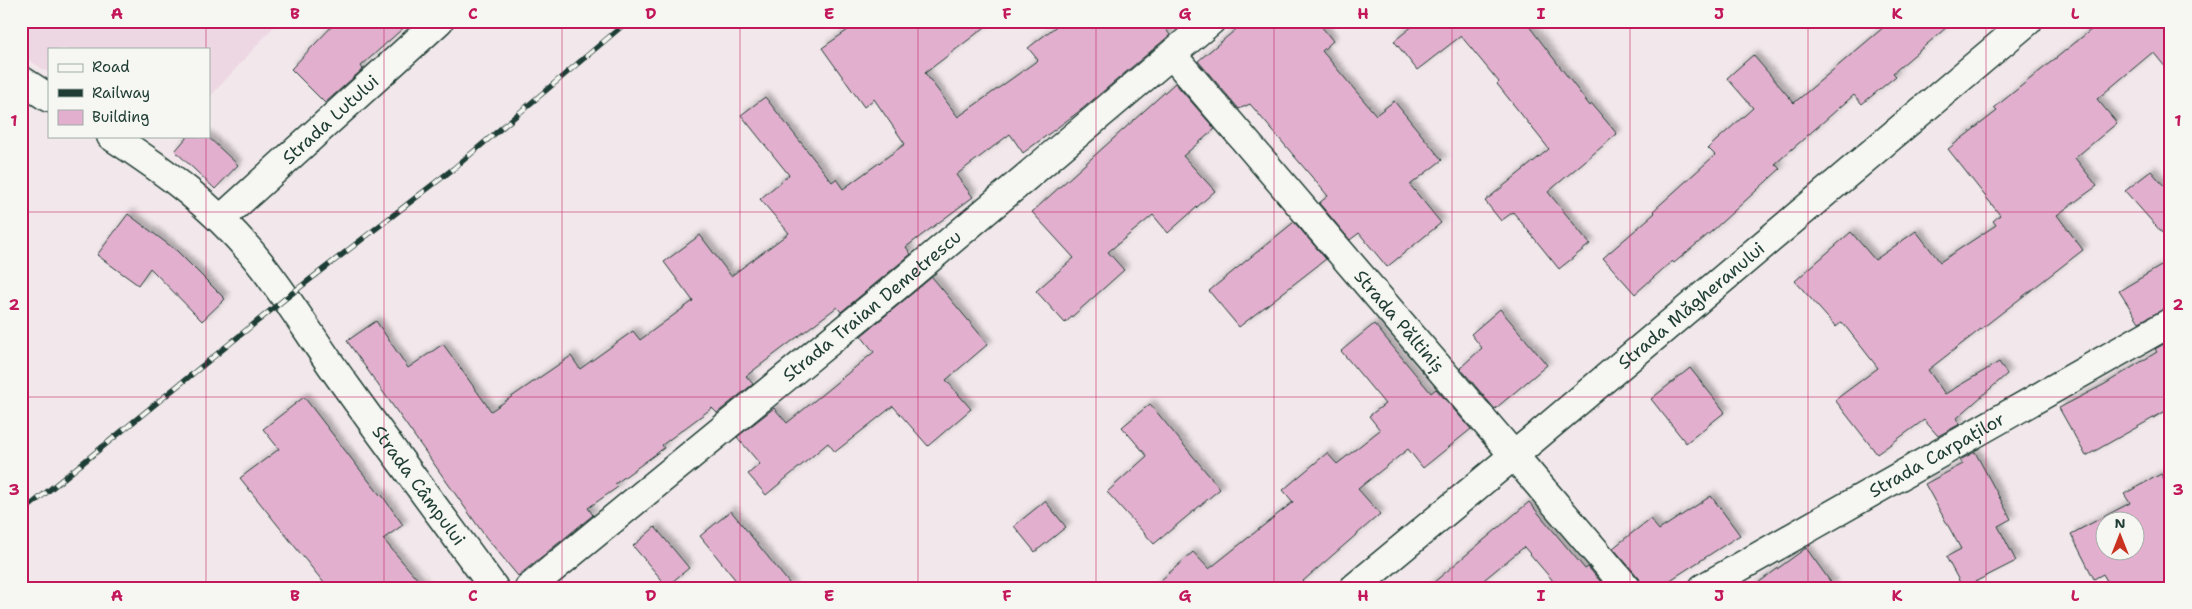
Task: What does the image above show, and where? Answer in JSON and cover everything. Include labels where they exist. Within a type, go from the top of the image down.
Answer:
[{"type":"street","name":"Strada Lutului","points":[[221,219],[439,21]]},
{"type":"street","name":"Strada Traian Demetrescu","points":[[529,588],[896,287],[1211,21]]},
{"type":"street","name":"Strada Măgheranului","points":[[1354,588],[1514,456],[2028,21]]},
{"type":"street","name":"Strada Păltiniș","points":[[1172,55],[1627,588]]},
{"type":"street","points":[[21,80],[48,97]]},
{"type":"street","name":"Strada Câmpului","points":[[114,138],[146,158],[185,187],[221,219],[255,256],[344,384],[494,588]]},
{"type":"street","name":"Strada Carpaților","points":[[1703,588],[2171,322]]},
{"type":"shaded area","points":[[21,21],[279,21],[210,97],[210,48],[48,48],[48,72],[21,55]]},
{"type":"building","points":[[337,21],[411,21],[361,66],[363,69],[325,103],[291,69]]},
{"type":"building","points":[[861,21],[993,21],[925,73],[958,117],[1038,60],[1028,48],[1063,21],[1160,21],[1170,35],[1081,110],[1023,153],[1010,134],[956,175],[973,197],[906,247],[911,254],[841,312],[837,307],[746,376],[753,384],[717,413],[712,408],[662,445],[664,448],[615,484],[618,487],[588,508],[593,515],[518,576],[485,536],[347,341],[376,321],[408,368],[443,344],[491,411],[571,356],[580,369],[633,331],[640,340],[693,301],[664,262],[700,235],[731,276],[789,233],[760,199],[789,175],[741,115],[765,97],[832,182],[836,179],[843,189],[905,144],[874,99],[864,107],[822,48]]},
{"type":"building","points":[[1246,21],[1317,21],[1333,41],[1322,51],[1376,115],[1394,101],[1442,160],[1410,185],[1441,223],[1387,267],[1359,233],[1350,240],[1319,203],[1328,196],[1250,104],[1239,109],[1198,61]]},
{"type":"building","points":[[1419,21],[1525,21],[1590,106],[1592,104],[1617,134],[1548,192],[1590,244],[1559,269],[1513,212],[1501,221],[1485,201],[1549,149],[1497,84],[1499,82],[1461,36],[1417,70],[1394,41]]},
{"type":"building","points":[[1891,21],[1954,21],[1893,73],[1896,76],[1862,104],[1854,95],[1775,164],[1780,169],[1711,232],[1674,263],[1672,261],[1635,294],[1603,258],[1655,213],[1653,211],[1715,155],[1708,148],[1753,108],[1727,78],[1753,55],[1794,103]]},
{"type":"building","points":[[2102,21],[2171,21],[2171,74],[2153,52],[2097,99],[2117,123],[2075,158],[2097,186],[2057,215],[2083,250],[1928,370],[1945,394],[1999,362],[2007,374],[1957,418],[1960,424],[1938,436],[1924,420],[1877,454],[1835,400],[1878,368],[1842,322],[1836,327],[1795,281],[1851,232],[1875,260],[1916,231],[1940,262],[1996,225],[1993,221],[2000,215],[1948,149],[1997,111],[1994,108]]},
{"type":"building","points":[[1175,83],[1215,129],[1183,156],[1215,191],[1168,233],[1153,215],[1108,252],[1124,270],[1065,323],[1036,291],[1074,258],[1032,212]]},
{"type":"building","points":[[186,138],[209,138],[238,165],[215,189],[175,151]]},
{"type":"building","points":[[2151,171],[2171,194],[2171,243],[2125,191]]},
{"type":"building","points":[[128,214],[177,251],[225,299],[202,321],[150,268],[138,285],[97,255]]},
{"type":"building","points":[[1294,222],[1326,259],[1239,327],[1209,291]]},
{"type":"building","points":[[2171,260],[2171,306],[2139,322],[2119,291]]},
{"type":"building","points":[[932,277],[988,344],[946,380],[971,409],[928,446],[893,406],[835,452],[828,443],[766,495],[748,474],[760,464],[737,437],[774,408],[787,423],[874,352],[861,336]]},
{"type":"building","points":[[1500,309],[1547,365],[1495,409],[1460,368],[1482,348],[1471,334]]},
{"type":"building","points":[[1374,324],[1431,393],[1436,389],[1471,429],[1423,468],[1408,449],[1358,489],[1380,514],[1295,588],[1152,588],[1193,552],[1209,569],[1293,502],[1283,490],[1327,453],[1337,464],[1380,430],[1369,416],[1385,404],[1341,351]]},
{"type":"building","points":[[2171,340],[2171,408],[2086,456],[2059,408],[2105,384],[2157,352],[2155,349]]},
{"type":"building","points":[[1690,368],[1725,412],[1686,443],[1651,399]]},
{"type":"building","points":[[304,397],[381,494],[403,525],[383,539],[425,588],[328,588],[240,478],[279,449],[263,429]]},
{"type":"building","points":[[1150,404],[1220,489],[1154,544],[1107,492],[1147,456],[1122,427]]},
{"type":"building","points":[[1975,452],[2011,519],[1998,526],[2016,561],[1963,588],[1946,557],[1961,549],[1925,484],[1963,464],[1960,460]]},
{"type":"building","points":[[2161,474],[2171,491],[2171,588],[2111,588],[2103,574],[2094,579],[2071,534],[2094,522],[2094,562],[2144,562],[2144,512],[2113,512],[2130,503],[2124,494]]},
{"type":"building","points":[[1711,496],[1740,535],[1658,588],[1642,588],[1639,578],[1613,548],[1650,519],[1659,530]]},
{"type":"building","points":[[1045,501],[1066,527],[1035,552],[1014,526]]},
{"type":"building","points":[[1529,502],[1585,569],[1588,567],[1606,588],[1559,588],[1524,547],[1474,588],[1427,588]]},
{"type":"building","points":[[731,511],[793,588],[742,588],[700,536]]},
{"type":"building","points":[[655,527],[689,568],[667,586],[633,546]]},
{"type":"building","points":[[1806,548],[1835,588],[1751,588]]},
{"type":"railway","points":[[21,513],[286,298],[453,169],[628,21]]}]
